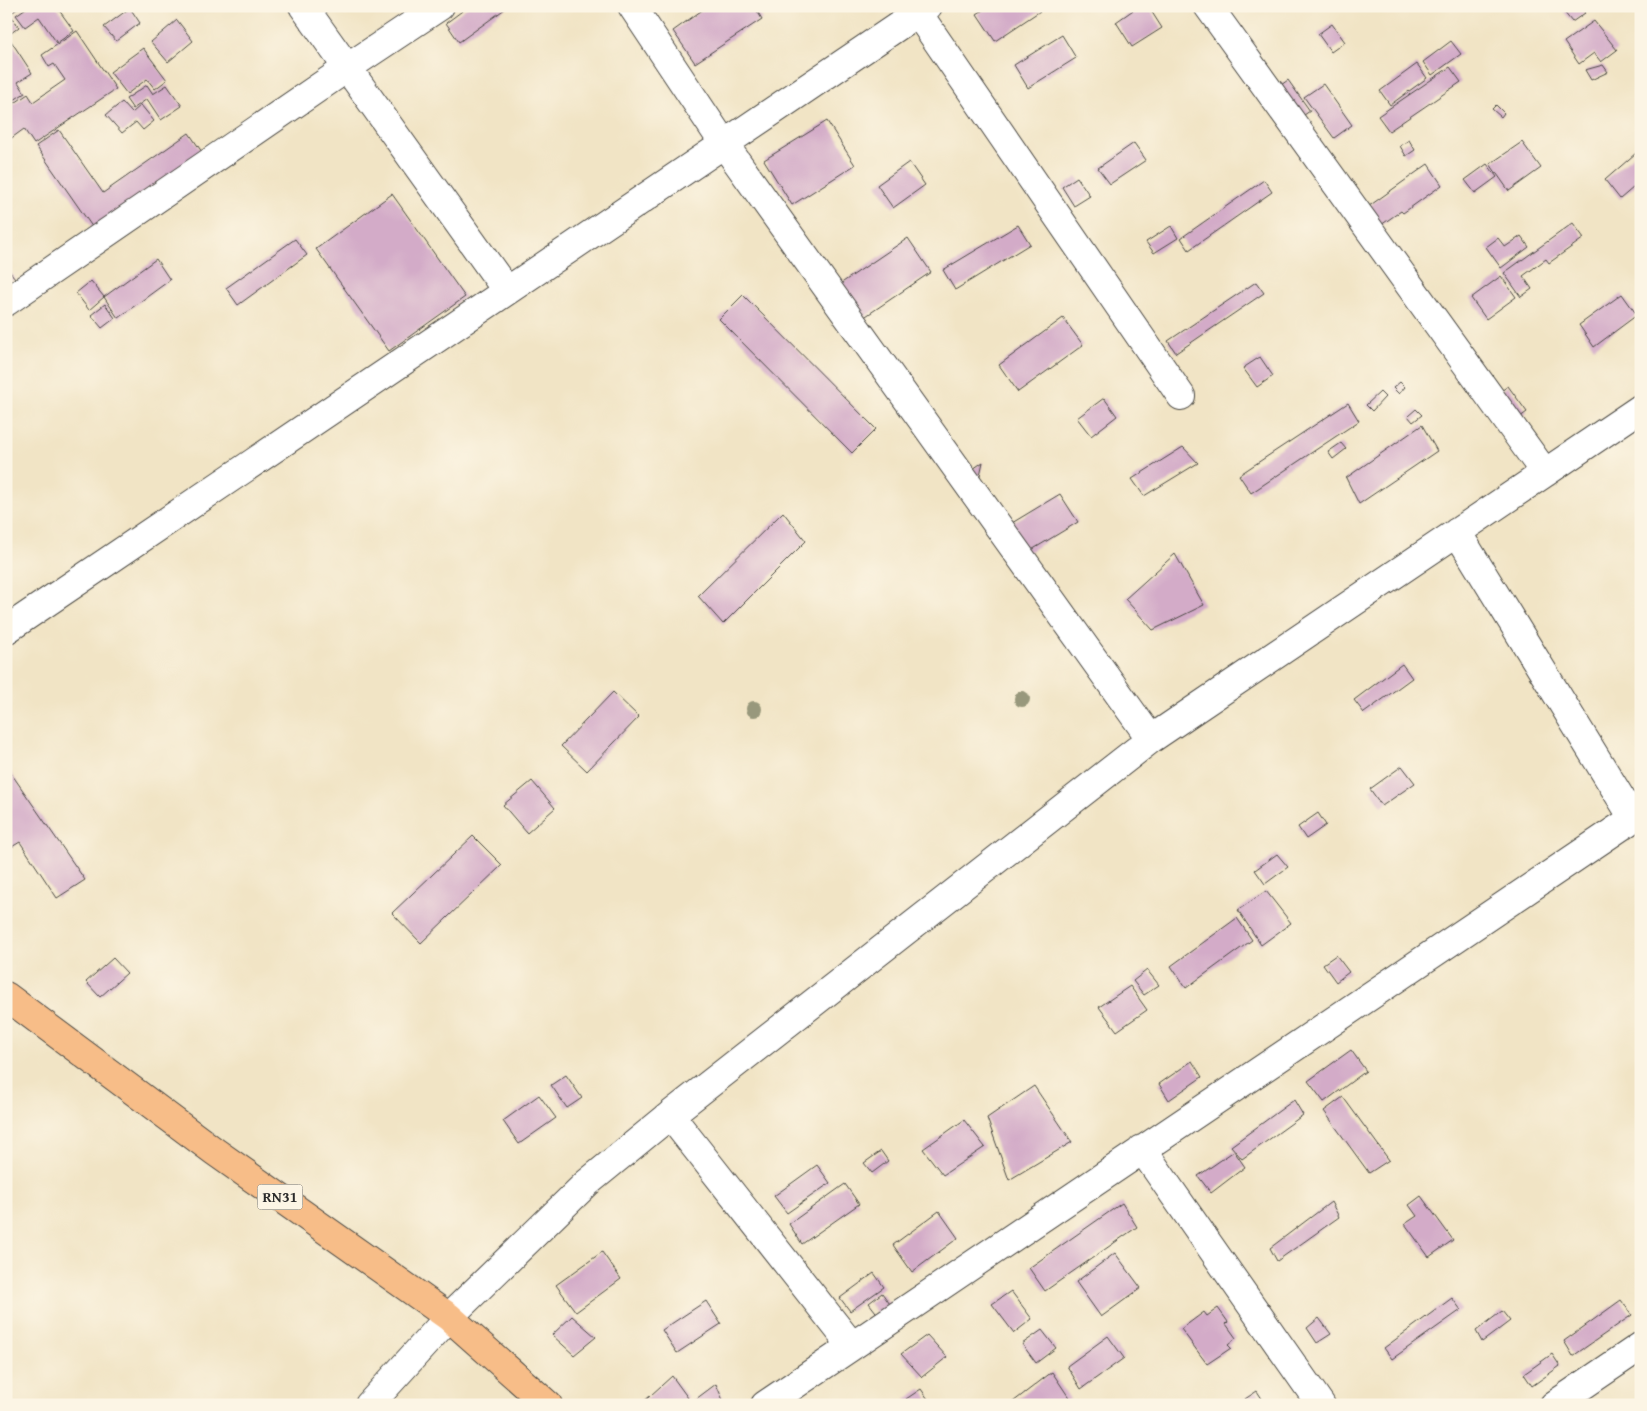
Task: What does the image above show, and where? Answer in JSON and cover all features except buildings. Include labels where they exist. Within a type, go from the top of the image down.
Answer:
[{"type":"main road","name":"RN31","points":[[6,996],[214,1151],[449,1317],[548,1405]]},
{"type":"street","points":[[303,6],[507,292]]},
{"type":"street","points":[[6,302],[440,6]]},
{"type":"street","points":[[632,6],[724,144],[1152,740]]},
{"type":"street","points":[[1208,6],[1545,473]]},
{"type":"street","points":[[6,630],[507,292],[920,8],[1181,396]]},
{"type":"street","points":[[370,1405],[449,1317],[587,1183],[670,1115],[1152,740],[1641,408]]},
{"type":"street","points":[[765,1405],[1637,815],[1458,532]]},
{"type":"street","points":[[670,1115],[852,1346]]},
{"type":"street","points":[[1142,1149],[1321,1405]]},
{"type":"street","points":[[1554,1405],[1641,1346]]}]
